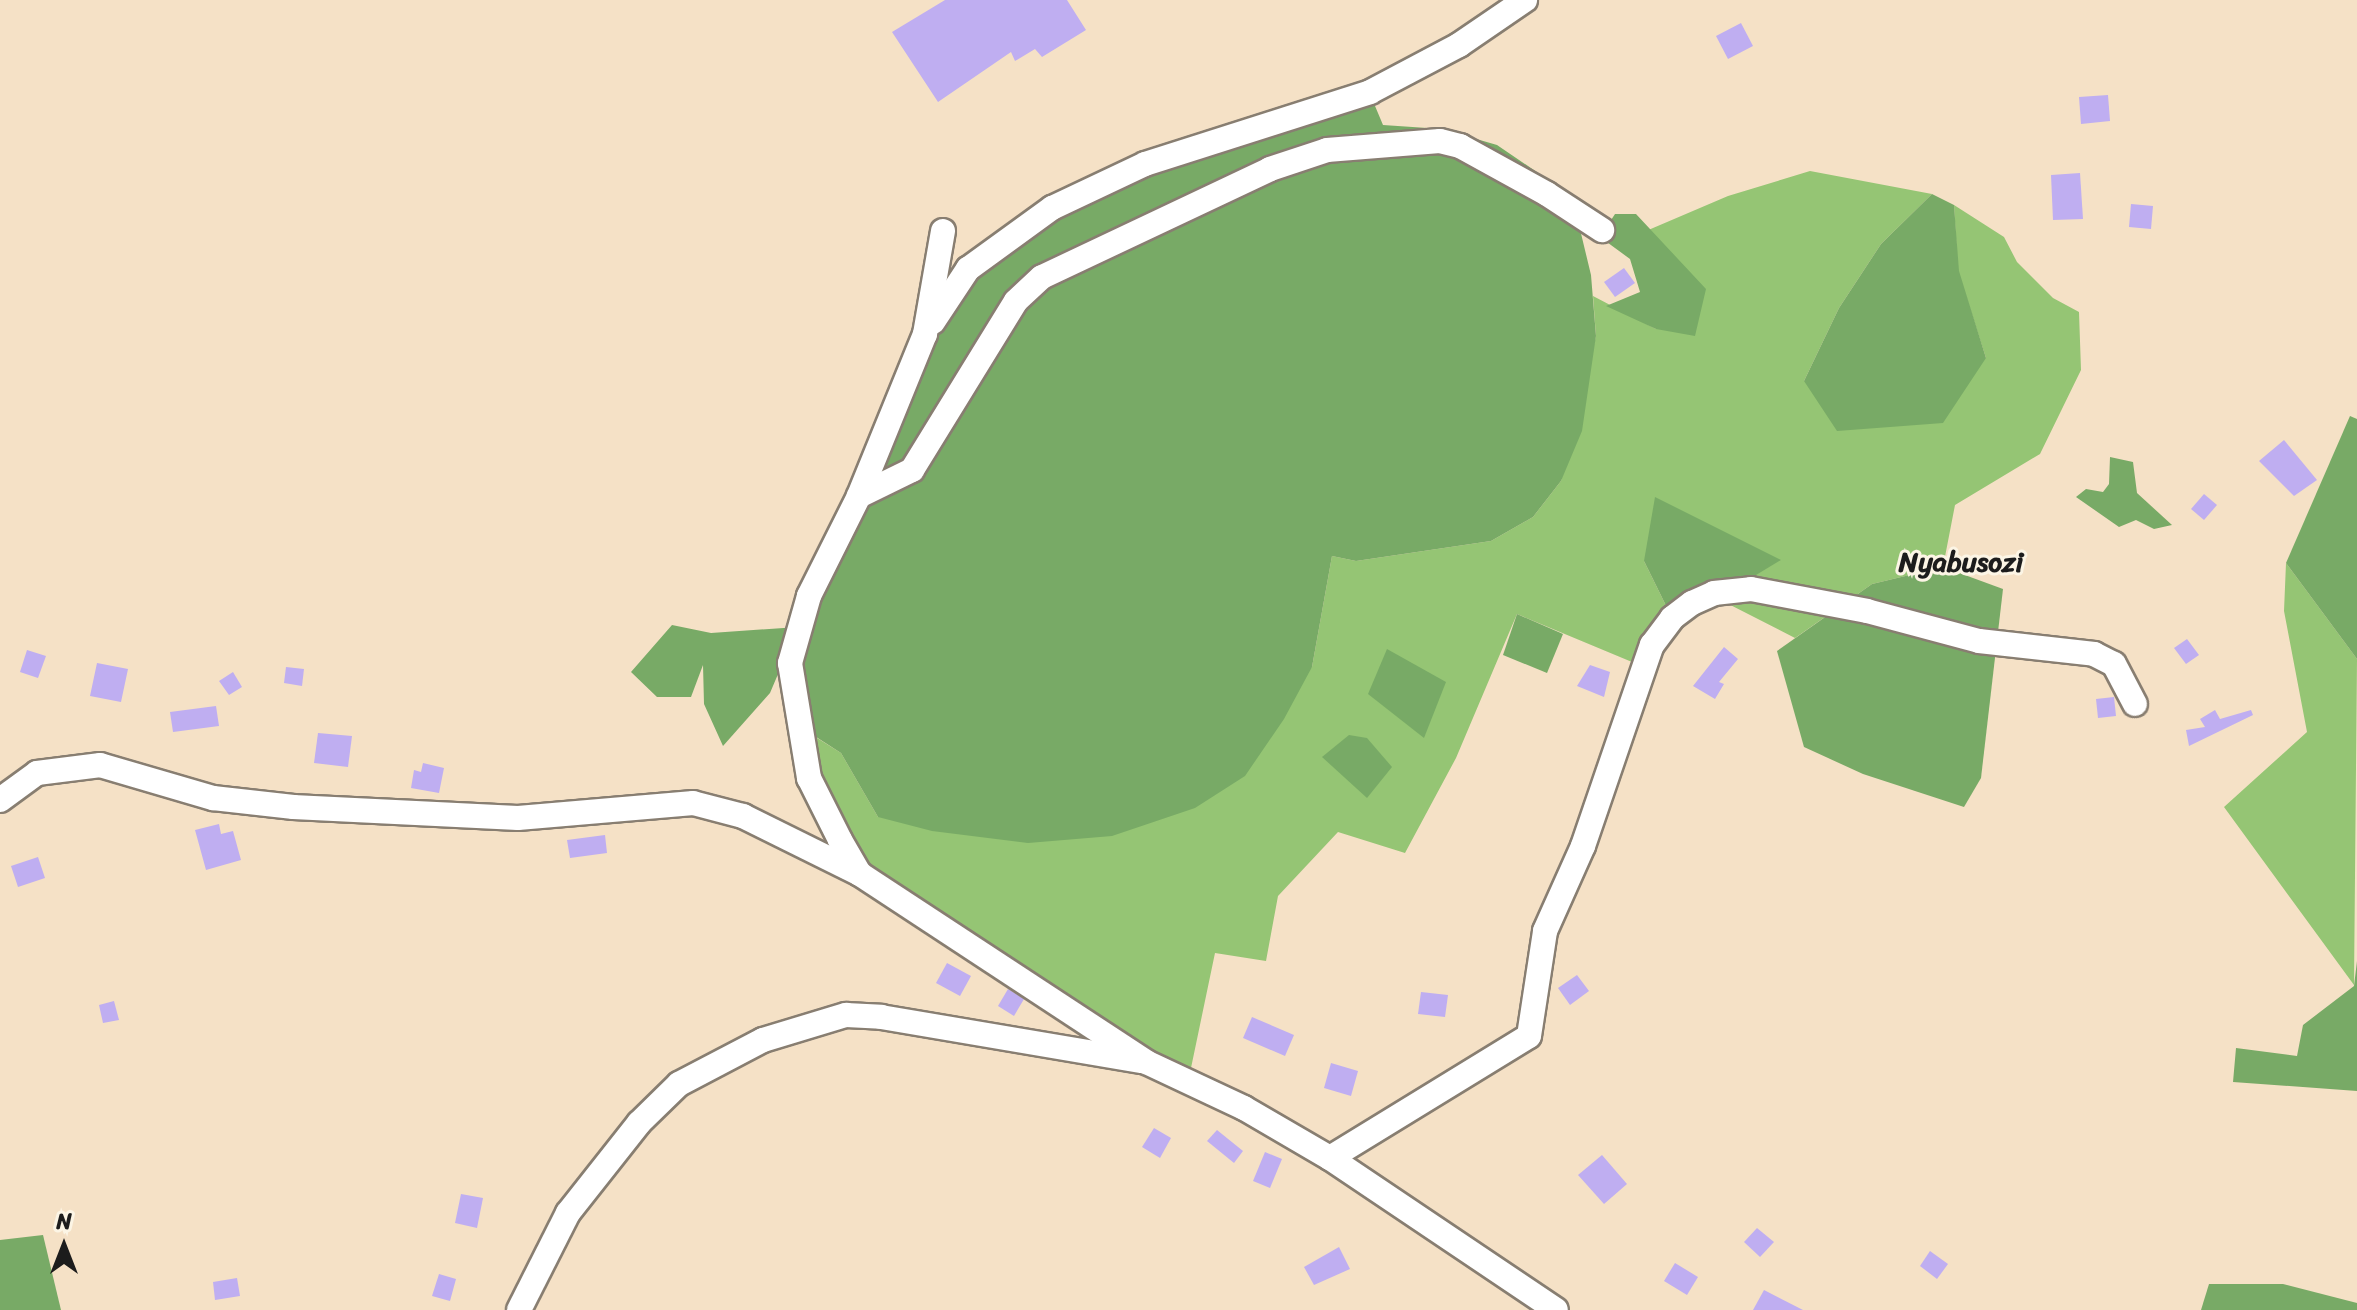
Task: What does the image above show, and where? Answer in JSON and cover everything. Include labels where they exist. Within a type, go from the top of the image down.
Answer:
[{"type":"street","points":[[860,874],[809,778],[790,663],[809,596],[859,496],[925,334],[968,269],[1052,208],[1145,164],[1370,92],[1459,45],[1525,0]]},
{"type":"street","points":[[859,496],[912,470],[1016,301],[1042,277],[1270,169],[1327,150],[1440,141],[1547,194],[1602,230]]},
{"type":"street","points":[[925,334],[943,231]]},
{"type":"street","points":[[1330,1158],[1529,1036],[1545,931],[1583,846],[1653,643],[1672,618],[1692,603],[1714,593],[1751,589],[1867,611],[1979,641],[2094,654],[2114,664],[2135,704]]},
{"type":"street","points":[[0,800],[37,773],[100,765],[213,798],[308,808],[518,818],[693,803],[743,816],[860,874],[1146,1062],[1244,1108],[1330,1158],[1556,1310]]},
{"type":"street","points":[[519,1310],[568,1213],[639,1123],[679,1084],[763,1040],[846,1015],[869,1016],[1146,1062]]},
{"type":"green space","points":[[1370,94],[1383,125],[1442,129],[1497,145],[1572,196],[1591,275],[1596,336],[1582,431],[1561,481],[1533,517],[1491,541],[1356,561],[1332,556],[1312,667],[1284,719],[1245,776],[1195,808],[1112,836],[1028,843],[932,831],[878,817],[841,753],[796,724],[809,614],[918,362],[968,271],[1052,209]]},
{"type":"green space","points":[[1810,171],[1932,194],[1881,244],[1839,308],[1804,381],[1986,358],[1958,271],[1954,205],[2004,237],[2017,262],[2053,298],[2079,312],[2081,370],[2040,454],[1955,505],[1943,567],[1872,584],[1795,638],[1644,561],[1672,618],[1644,667],[1517,614],[1456,758],[1405,853],[1338,832],[1278,896],[1266,961],[1215,953],[1191,1068],[1153,1057],[870,872],[818,793],[806,731],[841,753],[878,817],[1312,667],[1332,556],[1356,561],[1491,541],[1533,517],[1561,481],[1596,336],[1593,296],[1656,329],[1646,231],[1728,196]]},
{"type":"green space","points":[[1932,194],[1954,205],[1959,271],[1986,358],[1943,423],[1837,431],[1804,381],[1839,308],[1881,244]]},
{"type":"green space","points":[[1615,214],[1636,214],[1706,289],[1695,336],[1656,329],[1606,306],[1640,292],[1630,259],[1600,237]]},
{"type":"green space","points":[[2350,416],[2357,419],[2357,659],[2286,563]]},
{"type":"green space","points":[[2110,457],[2133,462],[2137,493],[2172,525],[2154,529],[2136,520],[2119,527],[2076,497],[2086,489],[2103,492],[2109,484]]},
{"type":"green space","points":[[1655,497],[1781,560],[1675,624],[1644,561]]},
{"type":"green space","points":[[2286,563],[2357,659],[2354,985],[2224,807],[2307,732],[2284,611]]},
{"type":"green space","points":[[1943,567],[2003,589],[1981,778],[1964,807],[1863,774],[1804,747],[1777,651],[1872,584]]},
{"type":"green space","points":[[1517,614],[1563,634],[1547,673],[1503,655]]},
{"type":"green space","points":[[672,625],[711,633],[798,627],[770,693],[723,746],[704,704],[703,665],[691,697],[657,697],[631,672]]},
{"type":"green space","points":[[1387,649],[1446,682],[1424,738],[1368,694]]},
{"type":"green space","points":[[1349,735],[1367,738],[1392,767],[1367,798],[1322,757]]},
{"type":"green space","points":[[2357,961],[2357,1091],[2233,1082],[2236,1048],[2297,1056],[2303,1025],[2354,986]]},
{"type":"green space","points":[[43,1235],[61,1310],[0,1310],[0,1240]]},
{"type":"green space","points":[[2209,1284],[2283,1284],[2357,1303],[2357,1310],[2201,1310]]},
{"type":"building","points":[[945,0],[1067,0],[1086,30],[1042,57],[1035,49],[1015,61],[1011,52],[938,102],[892,32]]},
{"type":"building","points":[[1741,23],[1753,46],[1728,59],[1716,36]]},
{"type":"building","points":[[2108,95],[2110,121],[2081,124],[2079,97]]},
{"type":"building","points":[[2080,173],[2083,219],[2053,220],[2051,175]]},
{"type":"building","points":[[2131,204],[2153,206],[2151,229],[2129,227]]},
{"type":"building","points":[[1624,268],[1635,283],[1615,297],[1604,282]]},
{"type":"building","points":[[2284,440],[2317,480],[2294,496],[2259,461]]},
{"type":"building","points":[[2204,494],[2217,505],[2204,520],[2191,509]]},
{"type":"building","points":[[2187,639],[2199,655],[2186,664],[2174,648]]},
{"type":"building","points":[[1724,647],[1738,659],[1719,682],[1724,684],[1715,699],[1693,686]]},
{"type":"building","points":[[27,650],[46,656],[38,678],[20,672]]},
{"type":"building","points":[[97,663],[128,669],[121,702],[90,696]]},
{"type":"building","points":[[1590,665],[1610,672],[1604,697],[1577,686]]},
{"type":"building","points":[[286,667],[304,669],[302,686],[284,683]]},
{"type":"building","points":[[233,672],[242,687],[229,695],[219,681]]},
{"type":"building","points":[[2114,697],[2116,716],[2098,718],[2096,699]]},
{"type":"building","points":[[216,706],[219,726],[173,732],[170,712]]},
{"type":"building","points":[[2215,710],[2220,719],[2251,710],[2253,715],[2189,746],[2186,730],[2205,727],[2200,719]]},
{"type":"building","points":[[318,733],[352,736],[348,767],[314,763]]},
{"type":"building","points":[[423,763],[444,768],[439,793],[411,788],[414,770],[421,772]]},
{"type":"building","points":[[219,824],[221,834],[233,831],[241,860],[206,870],[195,830]]},
{"type":"building","points":[[605,835],[607,853],[570,858],[567,840]]},
{"type":"building","points":[[38,857],[45,878],[18,887],[11,866]]},
{"type":"building","points":[[947,963],[971,976],[960,996],[936,983]]},
{"type":"building","points":[[1577,975],[1589,991],[1570,1005],[1558,988]]},
{"type":"building","points":[[1008,989],[1024,999],[1014,1016],[998,1006]]},
{"type":"building","points":[[1421,992],[1448,995],[1445,1017],[1418,1014]]},
{"type":"building","points":[[114,1001],[119,1020],[103,1023],[99,1005]]},
{"type":"building","points":[[1252,1017],[1294,1035],[1285,1056],[1243,1038]]},
{"type":"building","points":[[1331,1063],[1358,1071],[1351,1096],[1324,1088]]},
{"type":"building","points":[[1154,1128],[1171,1138],[1160,1158],[1142,1147]]},
{"type":"building","points":[[1217,1130],[1243,1151],[1234,1163],[1207,1141]]},
{"type":"building","points":[[1265,1152],[1282,1159],[1270,1188],[1253,1181]]},
{"type":"building","points":[[1602,1155],[1627,1184],[1604,1204],[1578,1175]]},
{"type":"building","points":[[461,1194],[483,1198],[477,1228],[455,1223]]},
{"type":"building","points":[[1757,1228],[1774,1242],[1760,1257],[1744,1242]]},
{"type":"building","points":[[1339,1247],[1350,1269],[1314,1285],[1304,1267]]},
{"type":"building","points":[[1930,1251],[1948,1264],[1937,1279],[1920,1266]]},
{"type":"building","points":[[1675,1263],[1698,1277],[1687,1295],[1664,1281]]},
{"type":"building","points":[[439,1274],[456,1279],[450,1301],[432,1296]]},
{"type":"building","points":[[237,1278],[240,1296],[215,1300],[213,1282]]},
{"type":"building","points":[[1764,1290],[1803,1310],[1753,1310]]},
{"type":"district","name":"Nyabusozi","points":[[1961,562]]}]
